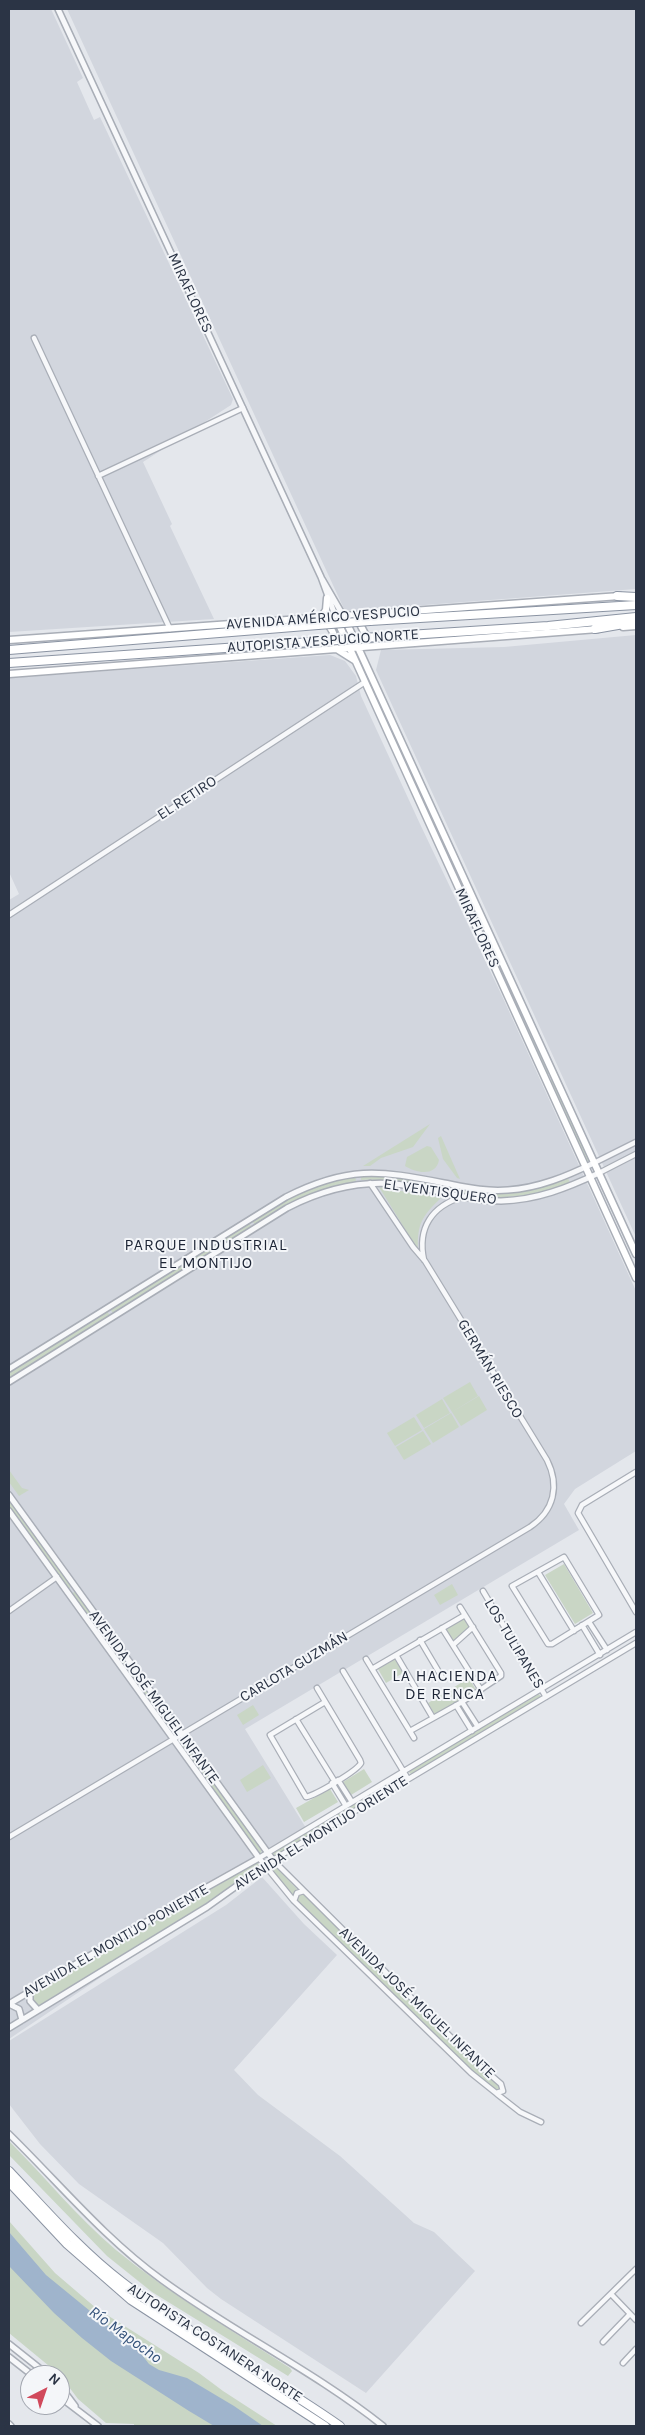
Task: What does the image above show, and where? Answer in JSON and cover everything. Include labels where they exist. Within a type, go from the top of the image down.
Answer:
[{"type":"highway","points":[[617,596],[636,596]]},
{"type":"highway","name":"AUTOPISTA VESPUCIO NORTE","points":[[9,650],[319,622],[370,621],[636,605]]},
{"type":"highway","name":"AUTOPISTA VESPUCIO NORTE","points":[[9,663],[326,641],[377,641],[636,617]]},
{"type":"highway","points":[[595,629],[636,622]]},
{"type":"highway","name":"AUTOPISTA COSTANERA NORTE","points":[[9,2171],[88,2253],[120,2281],[177,2322],[340,2426]]},
{"type":"highway","name":"AUTOPISTA COSTANERA NORTE","points":[[9,2182],[72,2249],[130,2300],[325,2426]]},
{"type":"main road","name":"AVENIDA AMÉRICO VESPUCIO","points":[[9,640],[170,629],[319,622],[361,615],[617,596]]},
{"type":"main road","points":[[327,598],[326,610],[319,622],[330,627],[335,639],[335,648],[343,651],[357,662]]},
{"type":"main road","points":[[361,615],[360,624],[365,636],[377,641],[368,653],[366,663]]},
{"type":"main road","name":"MIRAFLORES","points":[[344,617],[636,1254]]},
{"type":"main road","name":"MIRAFLORES","points":[[336,618],[592,1177],[636,1278]]},
{"type":"main road","name":"AVENIDA AMÉRICO VESPUCIO","points":[[9,674],[350,647],[377,641],[636,626]]},
{"type":"main road","points":[[546,1078],[554,1073]]},
{"type":"street","name":"MIRAFLORES","points":[[58,9],[243,408],[320,577],[336,618]]},
{"type":"street","points":[[34,338],[170,629]]},
{"type":"street","points":[[98,476],[243,408]]},
{"type":"street","name":"MIRAFLORES","points":[[320,577],[344,617]]},
{"type":"street","name":"EL RETIRO","points":[[9,915],[365,682]]},
{"type":"street","points":[[594,1163],[636,1142]]},
{"type":"street","points":[[599,1173],[636,1154]]},
{"type":"street","name":"EL VENTISQUERO","points":[[9,1369],[307,1186],[347,1174],[390,1173],[481,1190],[506,1190],[550,1183],[594,1163]]},
{"type":"street","points":[[571,1173],[576,1184]]},
{"type":"street","name":"EL VENTISQUERO","points":[[9,1382],[112,1316],[309,1197],[329,1190],[370,1183],[404,1185],[462,1197],[499,1201],[526,1199],[547,1195],[599,1173]]},
{"type":"street","name":"GERMÁN RIESCO","points":[[370,1183],[425,1261],[547,1460],[554,1477]]},
{"type":"street","name":"GERMÁN RIESCO","points":[[425,1261],[423,1233],[429,1217],[442,1205],[462,1197]]},
{"type":"street","points":[[250,1220],[255,1228]]},
{"type":"street","points":[[107,1308],[112,1316]]},
{"type":"street","points":[[636,1472],[582,1505],[578,1513],[636,1612]]},
{"type":"street","name":"CARLOTA GUZMÁN","points":[[9,1837],[534,1524],[550,1505],[554,1491],[554,1477]]},
{"type":"street","name":"AVENIDA JOSÉ MIGUEL INFANTE","points":[[9,1495],[267,1853],[478,2064],[501,2084],[502,2092],[496,2093],[464,2067],[294,1901],[264,1865],[9,1511]]},
{"type":"street","points":[[564,1557],[599,1615],[589,1622],[552,1644],[548,1644],[512,1586],[564,1557]]},
{"type":"street","points":[[538,1572],[574,1631]]},
{"type":"street","points":[[9,1611],[57,1577]]},
{"type":"street","name":"LOS TULIPANES","points":[[483,1591],[546,1697]]},
{"type":"street","points":[[410,1731],[462,1702],[501,1676],[501,1673],[460,1607]]},
{"type":"street","points":[[372,1669],[465,1614]]},
{"type":"street","points":[[589,1622],[607,1650]]},
{"type":"street","points":[[582,1625],[600,1655]]},
{"type":"street","points":[[453,1645],[473,1627]]},
{"type":"street","points":[[442,1628],[481,1690]]},
{"type":"street","name":"AVENIDA EL MONTIJO PONIENTE","points":[[9,2004],[168,1909],[260,1858],[636,1632]]},
{"type":"street","points":[[420,1640],[443,1679]]},
{"type":"street","name":"AVENIDA EL MONTIJO ORIENTE","points":[[9,2028],[207,1907],[264,1865],[636,1643]]},
{"type":"street","points":[[396,1655],[433,1718]]},
{"type":"street","points":[[366,1659],[414,1738]]},
{"type":"street","points":[[124,1671],[129,1670],[132,1666]]},
{"type":"street","points":[[343,1671],[408,1779]]},
{"type":"street","points":[[317,1688],[361,1761],[359,1766],[335,1782],[306,1797],[270,1739],[272,1733],[325,1702]]},
{"type":"street","points":[[462,1702],[478,1727]]},
{"type":"street","points":[[456,1705],[472,1731]]},
{"type":"street","points":[[296,1719],[335,1782],[346,1806]]},
{"type":"street","points":[[335,1782],[352,1802]]},
{"type":"street","points":[[294,1901],[297,1893],[304,1891]]},
{"type":"street","points":[[30,1992],[30,2001],[38,2010]]},
{"type":"street","points":[[9,2004],[19,2009],[22,2020]]},
{"type":"street","points":[[496,2093],[520,2112],[541,2122]]},
{"type":"street","points":[[9,2134],[86,2216],[147,2269],[200,2306],[326,2385],[383,2426]]},
{"type":"street","points":[[581,2323],[636,2269]]},
{"type":"street","points":[[631,2274],[636,2279]]},
{"type":"street","points":[[611,2294],[636,2320]]},
{"type":"street","points":[[603,2342],[630,2314]]},
{"type":"street","points":[[9,2344],[35,2365]]},
{"type":"street","points":[[623,2363],[636,2349]]},
{"type":"street","points":[[9,2357],[20,2366]]},
{"type":"street","points":[[70,2400],[78,2411]]},
{"type":"street","points":[[70,2405],[98,2426]]},
{"type":"shaded area","points":[[9,9],[51,9],[83,78],[77,82],[94,120],[100,117],[233,399],[231,405],[143,462],[172,524],[170,526],[214,619],[9,632]]},
{"type":"shaded area","points":[[67,9],[636,9],[636,589],[345,611]]},
{"type":"shaded area","points":[[636,635],[636,1237],[376,670],[381,650],[504,647]]},
{"type":"shaded area","points":[[330,655],[345,661],[356,676],[361,696],[503,998],[636,1291],[636,1451],[575,1489],[564,1504],[579,1530],[245,1729],[306,1828],[268,1851],[274,1861],[9,2039],[9,900],[19,894],[9,872],[9,678]]},
{"type":"shaded area","points":[[262,1877],[304,1924],[337,1955],[234,2070],[258,2095],[340,2156],[414,2223],[434,2232],[475,2271],[366,2393],[207,2288],[163,2243],[79,2184],[40,2144],[9,2104],[9,2041],[226,1905]]},
{"type":"green space","points":[[358,649],[551,1073],[546,1075],[353,650]]},
{"type":"green space","points":[[553,1079],[590,1160],[586,1162],[549,1081]]},
{"type":"green space","points":[[430,1124],[413,1147],[381,1158],[370,1166],[363,1166]]},
{"type":"green space","points":[[441,1136],[460,1179],[457,1178],[443,1159],[438,1138]]},
{"type":"green space","points":[[427,1146],[431,1147],[439,1160],[434,1169],[420,1172],[405,1166],[407,1157]]},
{"type":"green space","points":[[361,1174],[409,1177],[484,1192],[528,1190],[568,1178],[570,1183],[533,1194],[481,1197],[402,1182],[361,1180]]},
{"type":"green space","points":[[355,1175],[356,1181],[328,1189],[304,1199],[256,1226],[252,1221],[290,1198],[320,1184]]},
{"type":"green space","points":[[379,1187],[441,1198],[429,1210],[422,1221],[418,1233],[418,1250]]},
{"type":"green space","points":[[249,1223],[252,1228],[113,1313],[110,1309]]},
{"type":"green space","points":[[107,1311],[110,1316],[9,1379],[9,1372]]},
{"type":"green space","points":[[470,1382],[478,1396],[452,1412],[443,1398]]},
{"type":"green space","points":[[479,1396],[487,1410],[461,1426],[452,1412]]},
{"type":"green space","points":[[442,1399],[450,1413],[424,1428],[416,1415]]},
{"type":"green space","points":[[451,1413],[459,1427],[433,1443],[424,1429]]},
{"type":"green space","points":[[414,1417],[422,1430],[395,1446],[387,1433]]},
{"type":"green space","points":[[423,1431],[431,1444],[404,1460],[396,1447]]},
{"type":"green space","points":[[9,1470],[22,1488],[29,1490],[19,1496],[9,1482]]},
{"type":"green space","points":[[9,1499],[70,1584],[70,1588],[67,1588],[9,1507]]},
{"type":"green space","points":[[564,1564],[593,1613],[575,1624],[545,1575]]},
{"type":"green space","points":[[452,1584],[458,1595],[440,1605],[434,1595]]},
{"type":"green space","points":[[75,1591],[128,1665],[125,1667],[72,1594]]},
{"type":"green space","points":[[464,1617],[470,1627],[454,1642],[445,1629]]},
{"type":"green space","points":[[395,1659],[403,1673],[386,1683],[378,1669]]},
{"type":"green space","points":[[133,1671],[173,1729],[170,1730],[129,1674]]},
{"type":"green space","points":[[469,1678],[476,1690],[435,1715],[428,1703]]},
{"type":"green space","points":[[539,1694],[541,1697],[412,1774],[409,1773],[411,1769]]},
{"type":"green space","points":[[253,1705],[259,1715],[243,1725],[237,1715]]},
{"type":"green space","points":[[185,1744],[262,1850],[260,1854],[182,1747]]},
{"type":"green space","points":[[263,1765],[271,1778],[247,1792],[240,1780]]},
{"type":"green space","points":[[364,1769],[372,1782],[351,1795],[343,1782]]},
{"type":"green space","points":[[400,1776],[404,1777],[403,1779],[275,1856],[272,1854]]},
{"type":"green space","points":[[330,1789],[338,1802],[304,1822],[296,1808]]},
{"type":"green space","points":[[257,1862],[260,1866],[212,1900],[43,2005],[38,2006],[32,1999],[31,1996],[35,1992]]},
{"type":"green space","points":[[274,1865],[297,1889],[292,1895],[269,1867]]},
{"type":"green space","points":[[303,1894],[499,2086],[500,2090],[497,2091],[475,2073],[298,1901],[297,1896]]},
{"type":"green space","points":[[9,2141],[74,2211],[116,2250],[179,2297],[290,2368],[292,2371],[288,2376],[152,2292],[107,2256],[9,2155]]},
{"type":"green space","points":[[9,2221],[55,2273],[96,2308],[199,2373],[277,2426],[134,2426],[134,2424],[106,2423],[78,2399],[70,2388],[70,2365],[48,2365],[9,2333]]},
{"type":"water","points":[[9,2232],[46,2275],[139,2351],[149,2364],[159,2370],[187,2378],[263,2426],[214,2426],[111,2361],[54,2313],[9,2266]]},
{"type":"district","name":"PARQUE INDUSTRIAL EL MONTIJO","points":[[206,1254]]},
{"type":"district","name":"LA HACIENDA DE RENCA","points":[[445,1685]]},
{"type":"water label","name":"Río Mapocho","points":[[125,2335]]}]
